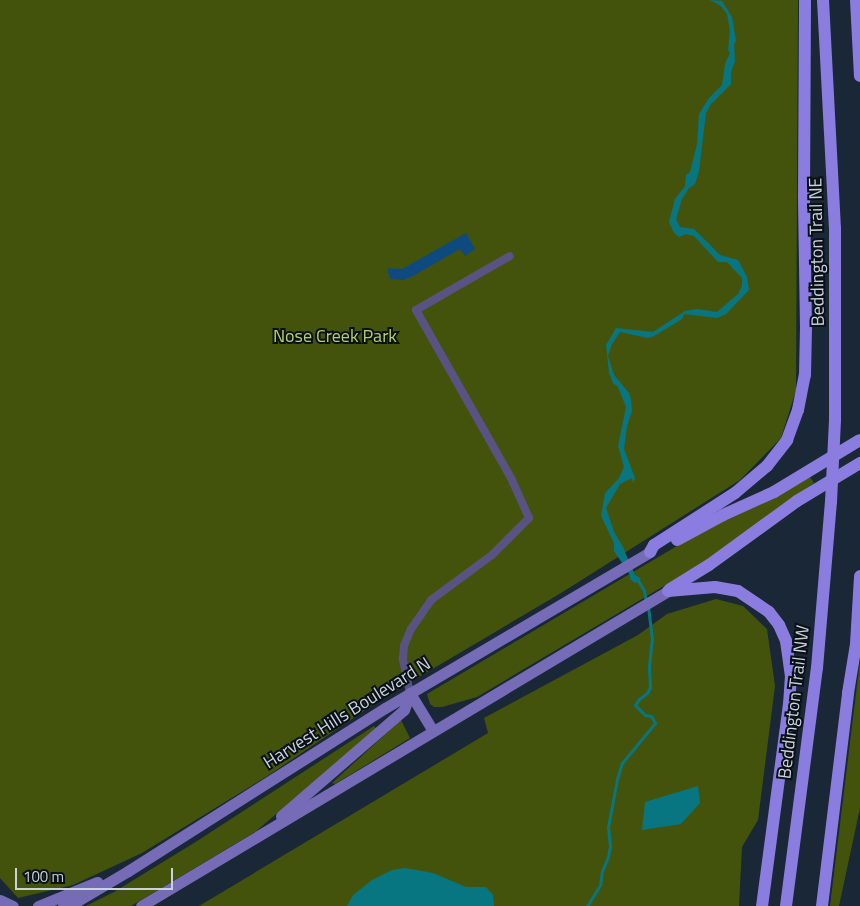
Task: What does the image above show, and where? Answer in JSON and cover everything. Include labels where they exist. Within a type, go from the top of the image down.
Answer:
[{"type":"main road","points":[[650,552],[654,545],[735,493],[767,466],[787,440],[798,410],[805,375],[806,328],[804,195],[805,0]]},
{"type":"main road","name":"Beddington Trail NE","points":[[823,0],[835,228],[835,420],[831,502]]},
{"type":"main road","points":[[856,0],[860,76]]},
{"type":"main road","points":[[650,552],[661,550],[715,519],[774,492],[860,440]]},
{"type":"main road","points":[[141,906],[668,591],[797,501],[860,463]]},
{"type":"main road","name":"Beddington Trail NW","points":[[786,906],[817,668],[831,502]]},
{"type":"main road","name":"Harvest Hills Boulevard N","points":[[63,906],[79,900],[123,874],[410,693],[650,552]]},
{"type":"main road","points":[[856,644],[860,576]]},
{"type":"main road","points":[[668,591],[715,587],[738,591],[769,612],[779,625],[786,641],[791,676],[789,704],[762,906]]},
{"type":"main road","points":[[822,906],[860,609]]},
{"type":"main road","points":[[410,693],[433,731]]},
{"type":"main road","points":[[255,838],[404,710],[410,693]]},
{"type":"main road","points":[[38,906],[107,878],[123,874]]},
{"type":"main road","points":[[0,900],[13,906]]},
{"type":"street","points":[[410,693],[403,659],[404,646],[411,629],[431,600],[492,555],[529,518],[512,478],[416,310],[510,256]]},
{"type":"green space","name":"Nose Creek Park","points":[[0,0],[798,0],[796,390],[781,438],[740,480],[561,593],[380,700],[269,775],[142,853],[73,885],[18,898],[0,878]]},
{"type":"green space","points":[[810,477],[814,483],[701,564],[477,697],[442,707],[434,707],[430,704],[427,694],[726,517]]},
{"type":"green space","points":[[716,599],[743,606],[767,629],[775,686],[758,820],[742,847],[739,906],[199,906],[488,733],[484,718],[638,635],[667,614]]},
{"type":"green space","points":[[860,661],[860,808],[839,906],[830,906]]},
{"type":"green space","points":[[401,720],[410,738],[335,784],[332,783]]},
{"type":"green space","points":[[374,726],[376,729],[255,832],[131,906],[86,906],[114,892],[194,843]]},
{"type":"shaded area","points":[[710,0],[722,1],[732,17],[736,41],[734,44],[735,61],[731,72],[731,84],[711,104],[706,113],[699,171],[695,184],[689,188],[682,199],[676,219],[680,227],[694,229],[720,255],[738,260],[747,277],[749,290],[726,314],[717,318],[684,314],[682,319],[654,336],[648,338],[620,332],[612,344],[608,356],[614,375],[629,393],[631,400],[632,411],[627,426],[624,449],[635,478],[633,483],[632,478],[620,484],[606,508],[614,532],[635,575],[641,579],[635,583],[630,579],[630,575],[614,551],[614,543],[601,516],[605,493],[619,478],[624,467],[618,446],[626,407],[618,387],[613,383],[609,373],[606,345],[616,328],[653,332],[685,311],[697,309],[717,312],[738,294],[742,286],[742,278],[727,262],[718,262],[694,236],[686,234],[679,237],[674,233],[669,222],[675,199],[685,186],[686,175],[690,172],[697,144],[699,114],[709,98],[722,85],[725,64],[730,53],[728,50],[730,31],[727,14],[721,6]]},
{"type":"shaded area","points":[[698,786],[700,803],[681,824],[642,830],[645,802]]},
{"type":"shaded area","points":[[405,868],[433,873],[466,887],[486,887],[493,895],[494,906],[347,906],[353,895],[372,880],[392,870]]},
{"type":"building","points":[[466,233],[475,249],[465,256],[460,249],[413,276],[403,280],[390,279],[387,268],[402,269]]},
{"type":"waterway","points":[[636,577],[644,591],[646,601]]},
{"type":"waterway","points":[[587,906],[600,885],[602,871],[608,857],[610,846],[608,827],[622,763],[655,723],[651,716],[645,715],[635,705],[647,693],[650,687],[649,666],[652,639],[648,607]]}]
